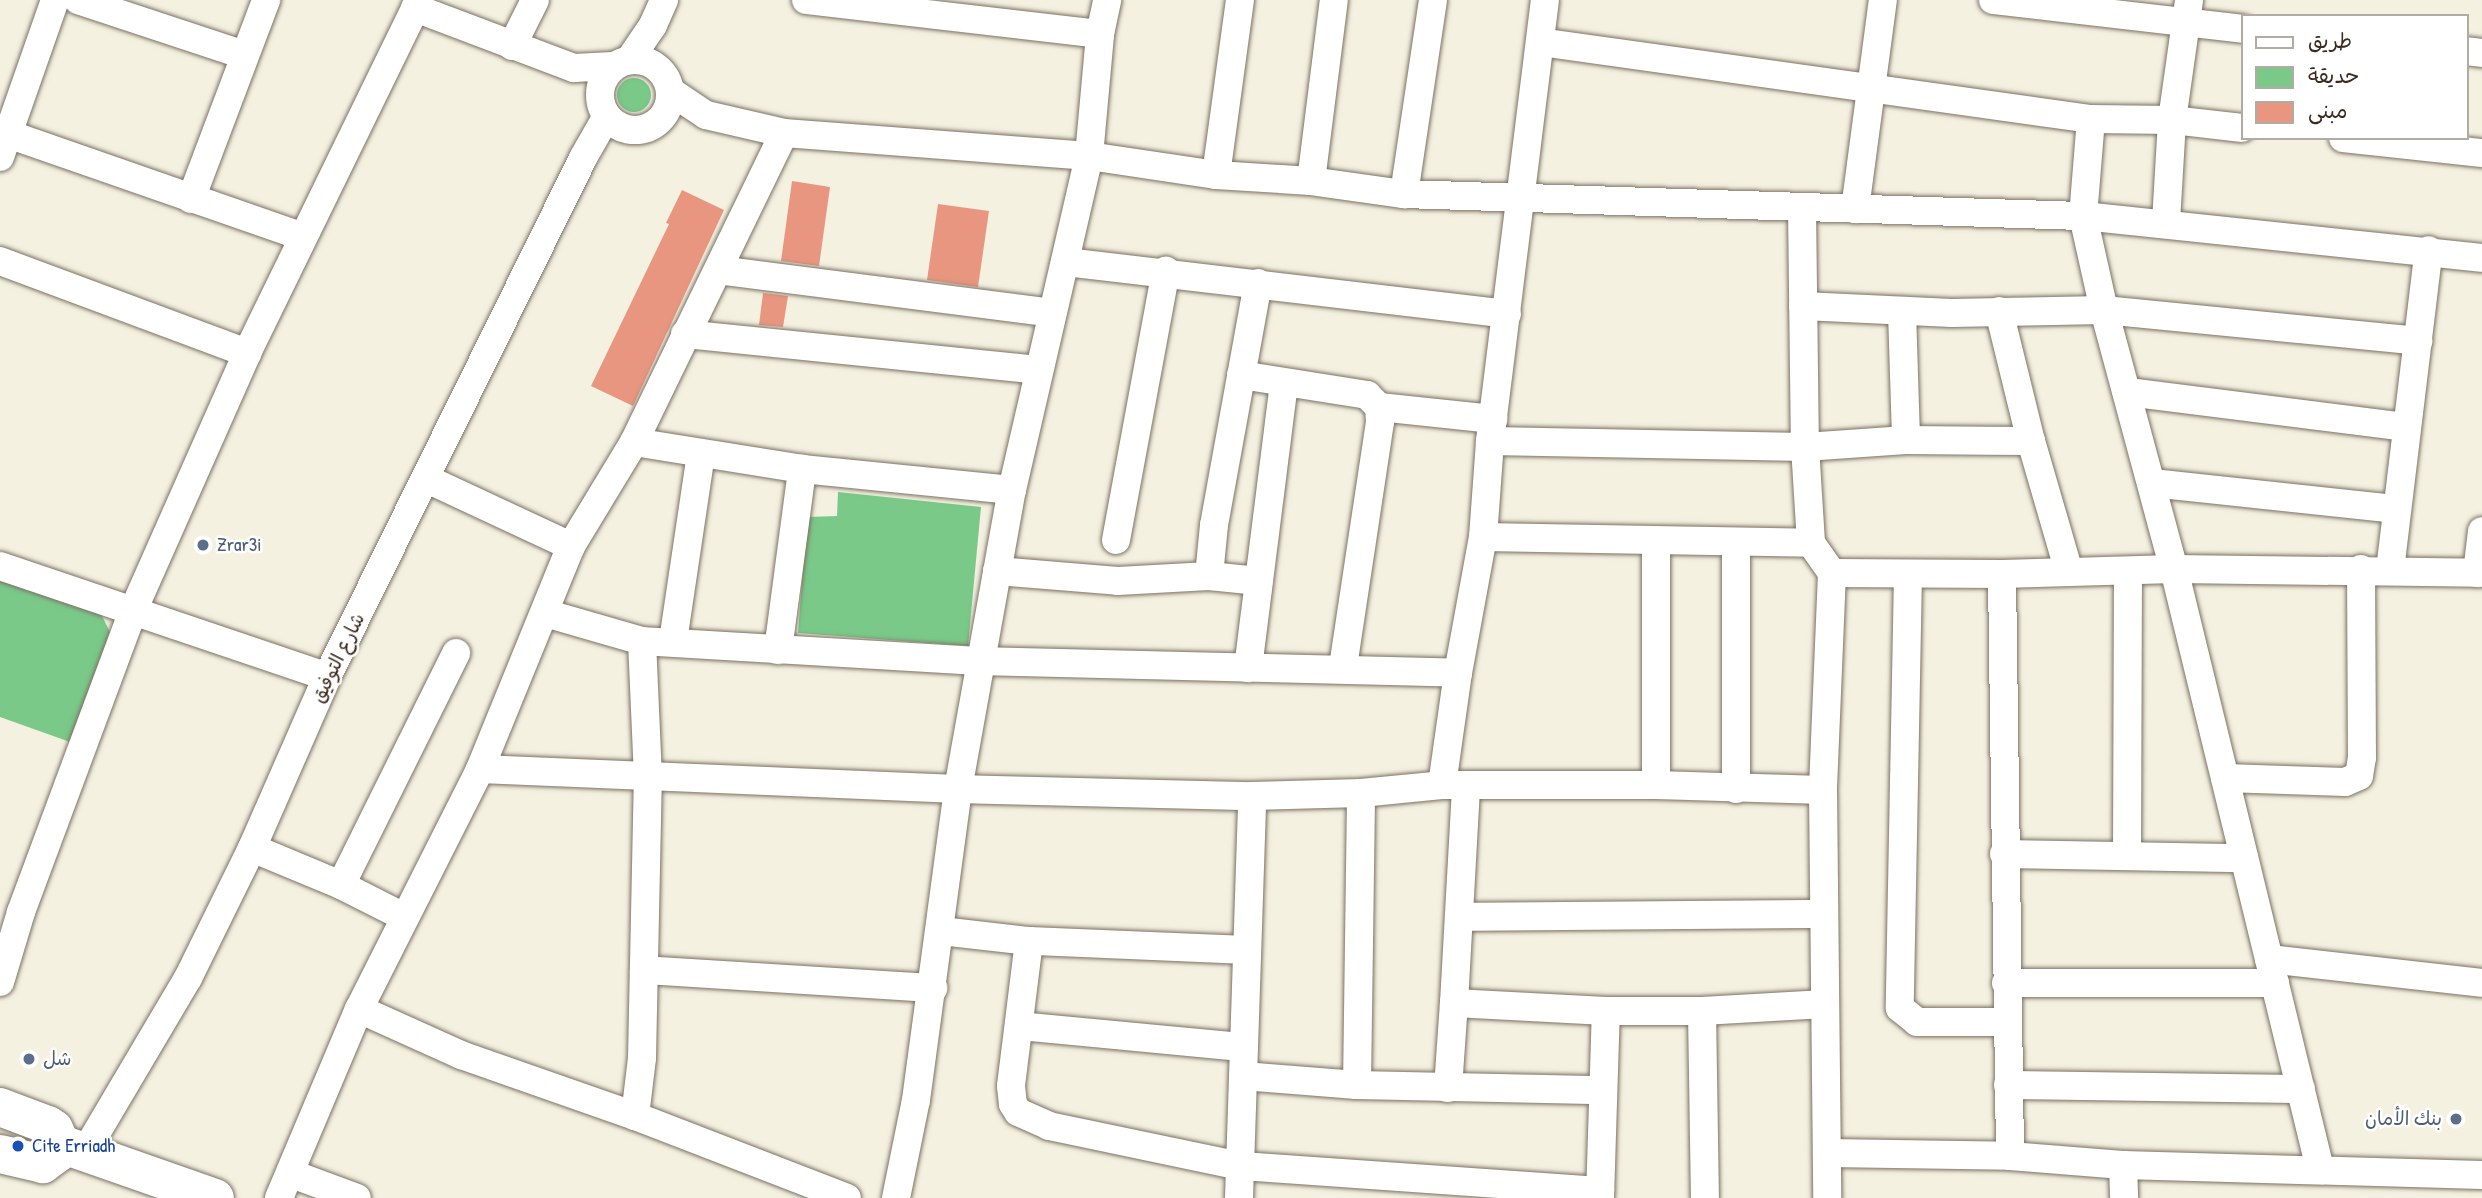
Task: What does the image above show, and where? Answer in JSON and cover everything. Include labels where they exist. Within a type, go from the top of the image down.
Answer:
[{"type":"highway","points":[[0,1107],[54,1129],[63,1154],[136,1198]]},
{"type":"highway","points":[[0,1154],[63,1154],[215,1198]]},
{"type":"street","points":[[55,0],[4,145],[191,199],[303,237]]},
{"type":"street","points":[[78,0],[244,55]]},
{"type":"street","points":[[191,199],[266,0]]},
{"type":"street","points":[[512,46],[535,0]]},
{"type":"street","points":[[806,0],[1100,34]]},
{"type":"street","points":[[896,1198],[916,1100],[933,988],[958,789],[1012,490],[1089,156],[1100,34],[1107,0]]},
{"type":"street","points":[[1216,175],[1240,0]]},
{"type":"street","points":[[1311,181],[1334,0]]},
{"type":"street","points":[[1404,194],[1433,0]]},
{"type":"street","points":[[1448,1088],[1459,917],[1454,786],[1458,673],[1483,537],[1491,430],[1545,0]]},
{"type":"street","points":[[1854,209],[1883,0]]},
{"type":"street","points":[[1993,0],[2188,12],[2240,28]]},
{"type":"street","points":[[0,982],[11,908],[132,613],[247,353],[303,237],[404,4],[574,68],[649,62],[667,82],[706,115]]},
{"type":"street","points":[[2166,222],[2172,120],[2188,12]]},
{"type":"street","points":[[603,108],[602,81],[622,63],[658,13]]},
{"type":"street","points":[[583,158],[648,127],[668,109],[658,13]]},
{"type":"street","points":[[1540,42],[2091,118],[2172,120],[2240,128]]},
{"type":"street","points":[[574,68],[603,108],[621,127],[648,127],[706,115],[785,133],[1089,156],[1216,175],[1311,181],[1404,194],[2083,216],[2166,222],[2482,258]]},
{"type":"street","name":"شارع التوفيق","points":[[63,1154],[188,978],[252,848],[327,677],[583,158],[603,108]]},
{"type":"street","points":[[2091,118],[2083,216],[2104,310],[2129,392],[2174,569],[2320,1169]]},
{"type":"street","points":[[357,1198],[286,1186],[359,1009],[480,769],[571,547],[634,442],[785,133]]},
{"type":"street","points":[[2362,140],[2482,153]]},
{"type":"street","points":[[1802,207],[1805,447],[1811,543],[1832,573],[1823,790],[1827,1198]]},
{"type":"street","points":[[2390,570],[2429,250]]},
{"type":"street","points":[[0,261],[247,353]]},
{"type":"street","points":[[1066,262],[1166,271],[1507,314]]},
{"type":"street","points":[[718,270],[1052,313]]},
{"type":"street","points":[[1116,540],[1166,271]]},
{"type":"street","points":[[1209,576],[1213,525],[1258,283]]},
{"type":"street","points":[[1803,306],[1902,311],[2104,310],[2418,341]]},
{"type":"street","points":[[1902,311],[1906,440]]},
{"type":"street","points":[[1999,311],[2031,441],[2069,572]]},
{"type":"street","points":[[685,334],[1039,370]]},
{"type":"street","points":[[1241,375],[1367,395],[1379,407],[1491,430],[1805,447],[1906,440],[2031,441]]},
{"type":"street","points":[[1248,668],[1284,383]]},
{"type":"street","points":[[2129,392],[2407,427]]},
{"type":"street","points":[[1343,668],[1381,422],[1379,407]]},
{"type":"street","points":[[634,442],[802,469],[1012,490]]},
{"type":"street","points":[[673,641],[701,454]]},
{"type":"street","points":[[778,649],[802,469]]},
{"type":"street","points":[[427,479],[571,547]]},
{"type":"street","points":[[2152,483],[2397,509]]},
{"type":"street","points":[[1832,573],[2002,574],[2174,569],[2361,569],[2479,573],[2482,531]]},
{"type":"street","points":[[1483,537],[1736,544],[1811,543]]},
{"type":"street","points":[[1656,542],[1656,785]]},
{"type":"street","points":[[1736,544],[1736,789]]},
{"type":"street","points":[[0,566],[327,677]]},
{"type":"street","points":[[2225,778],[2344,782],[2359,776],[2362,758],[2361,569]]},
{"type":"street","points":[[2127,856],[2128,570]]},
{"type":"street","points":[[997,571],[1118,581],[1209,576],[1259,581]]},
{"type":"street","points":[[1908,574],[1900,1008],[1917,1022],[2006,1022]]},
{"type":"street","points":[[2002,574],[2006,1022],[2010,1156]]},
{"type":"street","points":[[545,612],[642,641],[981,661],[1343,668],[1458,673]]},
{"type":"street","points":[[635,1116],[642,1058],[648,778],[642,641]]},
{"type":"street","points":[[341,885],[456,653]]},
{"type":"street","points":[[480,769],[958,789],[1252,796],[1361,793],[1454,786],[1656,785],[1823,790]]},
{"type":"street","points":[[1357,1085],[1361,793]]},
{"type":"street","points":[[1239,1198],[1252,796]]},
{"type":"street","points":[[252,848],[341,885],[404,917]]},
{"type":"street","points":[[2004,854],[2244,859]]},
{"type":"street","points":[[1459,917],[1824,914]]},
{"type":"street","points":[[941,931],[1029,941],[1247,950]]},
{"type":"street","points":[[1029,941],[1012,1086],[1013,1104],[1018,1112],[1049,1126],[1241,1166],[1600,1195],[1606,1011]]},
{"type":"street","points":[[644,970],[933,988]]},
{"type":"street","points":[[2006,983],[2272,971],[2482,983]]},
{"type":"street","points":[[1454,1003],[1606,1011],[1702,1011],[1825,1004]]},
{"type":"street","points":[[359,1009],[461,1055],[635,1116],[747,1162],[847,1198]]},
{"type":"street","points":[[1702,1011],[1705,1198]]},
{"type":"street","points":[[1019,1026],[1243,1047]]},
{"type":"street","points":[[1242,1076],[1357,1085],[1603,1090]]},
{"type":"street","points":[[2008,1085],[2301,1089]]},
{"type":"street","points":[[1828,1153],[2010,1156],[2123,1165],[2482,1175]]},
{"type":"street","points":[[2123,1165],[2124,1198]]},
{"type":"green space","points":[[634,78],[646,83],[651,95],[646,107],[634,112],[622,107],[617,95],[622,83]]},
{"type":"green space","points":[[838,492],[981,507],[968,646],[798,633],[807,517],[837,516]]},
{"type":"green space","points":[[0,576],[101,614],[114,640],[70,742],[0,717]]},
{"type":"building","points":[[792,181],[830,187],[819,266],[781,261]]},
{"type":"building","points":[[682,190],[724,210],[633,406],[591,386],[669,224],[666,223]]},
{"type":"building","points":[[938,204],[989,211],[978,287],[927,280]]},
{"type":"building","points":[[763,293],[788,296],[783,327],[759,325]]},
{"type":"place","name":"Zrar3i","points":[[203,545]]},
{"type":"place","name":"شل","points":[[29,1059]]},
{"type":"place","name":"بنك الأمان","points":[[2456,1119]]},
{"type":"place","name":"Cite Erriadh","points":[[18,1146]]}]
